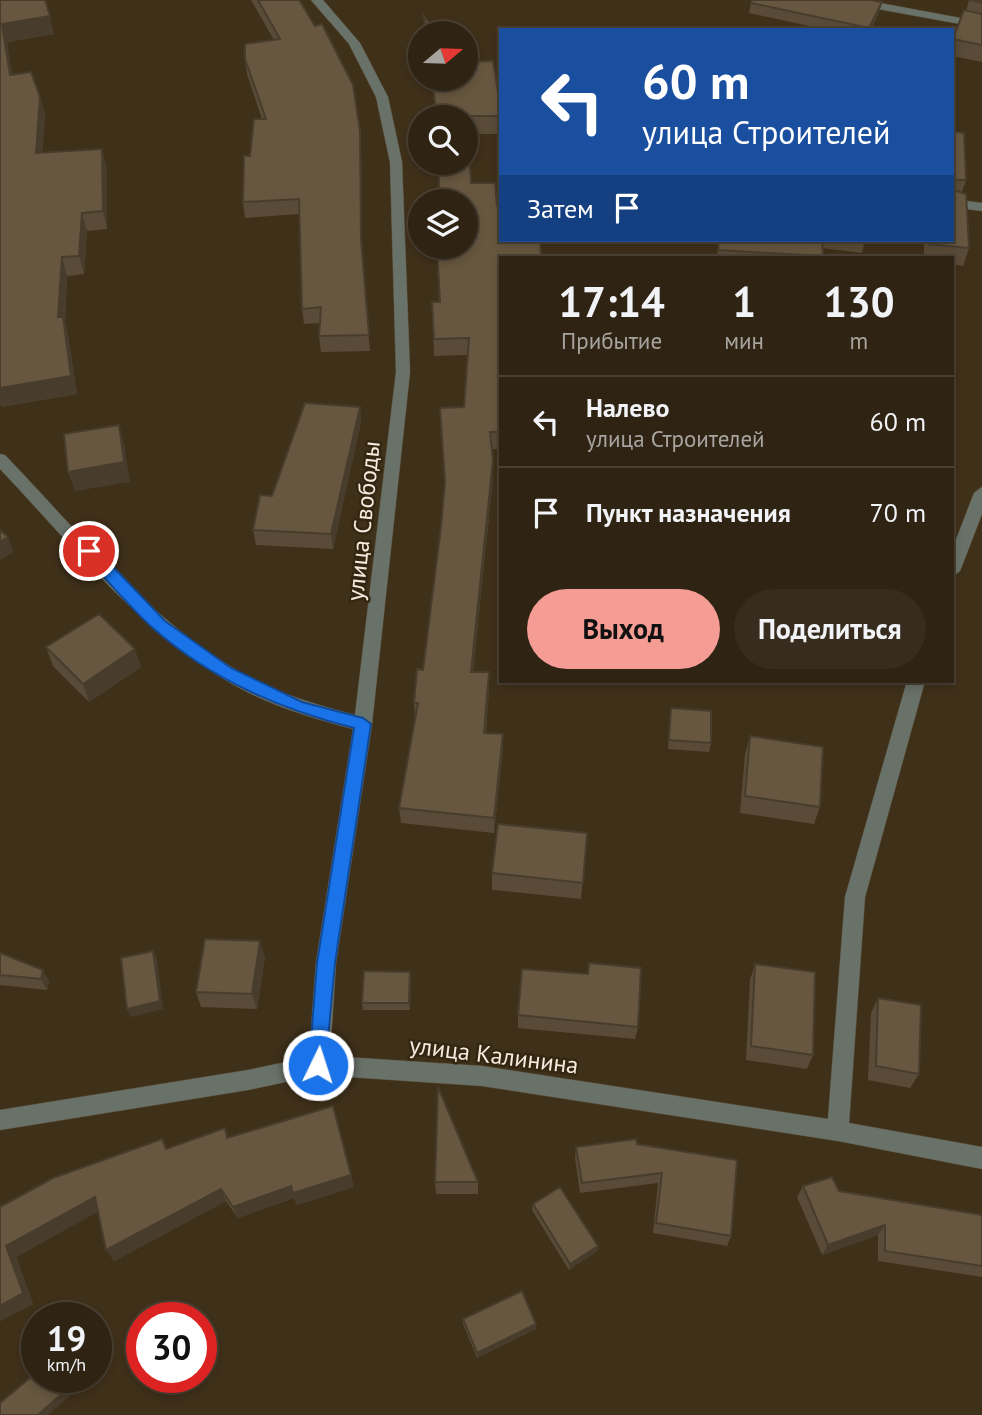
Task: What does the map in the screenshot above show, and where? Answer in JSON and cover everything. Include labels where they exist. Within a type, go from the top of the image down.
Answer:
[{"type":"street","name":"улица Свободы","points":[[317,0],[354,43],[382,97],[396,162],[402,372],[363,724],[326,963],[318,1065]]},
{"type":"street","points":[[845,0],[982,25]]},
{"type":"street","points":[[954,203],[982,207]]},
{"type":"street","points":[[0,459],[159,625],[226,673],[298,707],[363,724]]},
{"type":"street","points":[[954,566],[982,494]]},
{"type":"street","points":[[838,1131],[855,897],[915,683]]},
{"type":"street","name":"улица Калинина","points":[[0,1120],[248,1080],[318,1065],[482,1076],[838,1131],[982,1158]]},
{"type":"building","points":[[0,0],[45,0],[50,16],[2,24],[10,75],[31,72],[40,97],[36,153],[102,149],[103,211],[82,213],[79,256],[62,257],[58,317],[63,317],[71,376],[0,388]]},
{"type":"building","points":[[258,0],[299,0],[315,26],[322,24],[353,85],[360,131],[361,239],[369,335],[319,336],[321,307],[302,309],[299,199],[243,202],[244,156],[250,156],[254,119],[266,119],[245,59],[245,44],[280,39]]},
{"type":"building","points":[[752,0],[882,2],[869,28],[751,3]]},
{"type":"building","points":[[964,10],[982,14],[982,45],[954,39]]},
{"type":"building","points":[[493,61],[499,116],[478,116],[478,105],[435,105],[434,91],[478,91],[478,62]]},
{"type":"building","points":[[954,131],[964,133],[966,180],[955,180],[954,190]]},
{"type":"building","points":[[439,175],[471,175],[471,183],[495,183],[499,206],[499,242],[540,242],[541,256],[499,256],[499,432],[490,432],[493,460],[471,672],[489,672],[484,733],[503,734],[494,818],[399,808],[418,703],[414,703],[417,669],[423,670],[441,527],[445,482],[440,408],[464,407],[469,338],[434,339],[432,302],[440,302],[438,259],[478,259],[478,189],[439,189]]},
{"type":"building","points":[[954,190],[966,194],[969,248],[929,244],[954,242]]},
{"type":"building","points":[[719,242],[822,242],[823,256],[718,250]]},
{"type":"building","points":[[305,403],[360,407],[331,534],[253,530],[260,495],[272,496]]},
{"type":"building","points":[[119,425],[124,462],[68,472],[64,434]]},
{"type":"building","points":[[0,530],[8,537],[0,542]]},
{"type":"building","points":[[99,614],[135,649],[83,684],[46,647]]},
{"type":"building","points":[[671,708],[711,711],[711,743],[669,740]]},
{"type":"building","points":[[750,736],[823,747],[820,807],[745,796]]},
{"type":"building","points":[[498,824],[587,833],[583,883],[492,873]]},
{"type":"building","points":[[205,939],[260,941],[252,994],[196,992]]},
{"type":"building","points":[[153,951],[160,1001],[127,1009],[121,958]]},
{"type":"building","points":[[0,953],[43,970],[41,979],[0,975]]},
{"type":"building","points":[[589,963],[641,968],[638,1027],[518,1015],[522,969],[588,974]]},
{"type":"building","points":[[755,964],[815,972],[813,1055],[751,1046]]},
{"type":"building","points":[[364,971],[410,972],[409,1003],[362,1003]]},
{"type":"building","points":[[878,998],[921,1005],[919,1074],[876,1066]]},
{"type":"building","points":[[438,1087],[478,1182],[435,1182]]},
{"type":"building","points":[[333,1106],[351,1175],[293,1193],[291,1186],[233,1207],[221,1189],[106,1250],[95,1197],[6,1246],[23,1293],[0,1306],[0,1207],[53,1178],[162,1139],[166,1149],[225,1128],[227,1138]]},
{"type":"building","points":[[636,1139],[637,1144],[737,1160],[731,1236],[656,1223],[662,1173],[582,1183],[576,1147]]},
{"type":"building","points":[[832,1177],[839,1191],[982,1215],[982,1266],[885,1251],[885,1225],[828,1245],[803,1186]]},
{"type":"building","points":[[560,1187],[598,1246],[570,1264],[533,1204]]},
{"type":"building","points":[[522,1291],[536,1324],[477,1353],[463,1319]]},
{"type":"building","points":[[21,1385],[21,1393],[63,1393],[38,1415],[0,1415],[0,1403]]},
{"type":"route","points":[[89,551],[159,625],[226,673],[298,707],[363,724],[326,963],[318,1065]]}]
